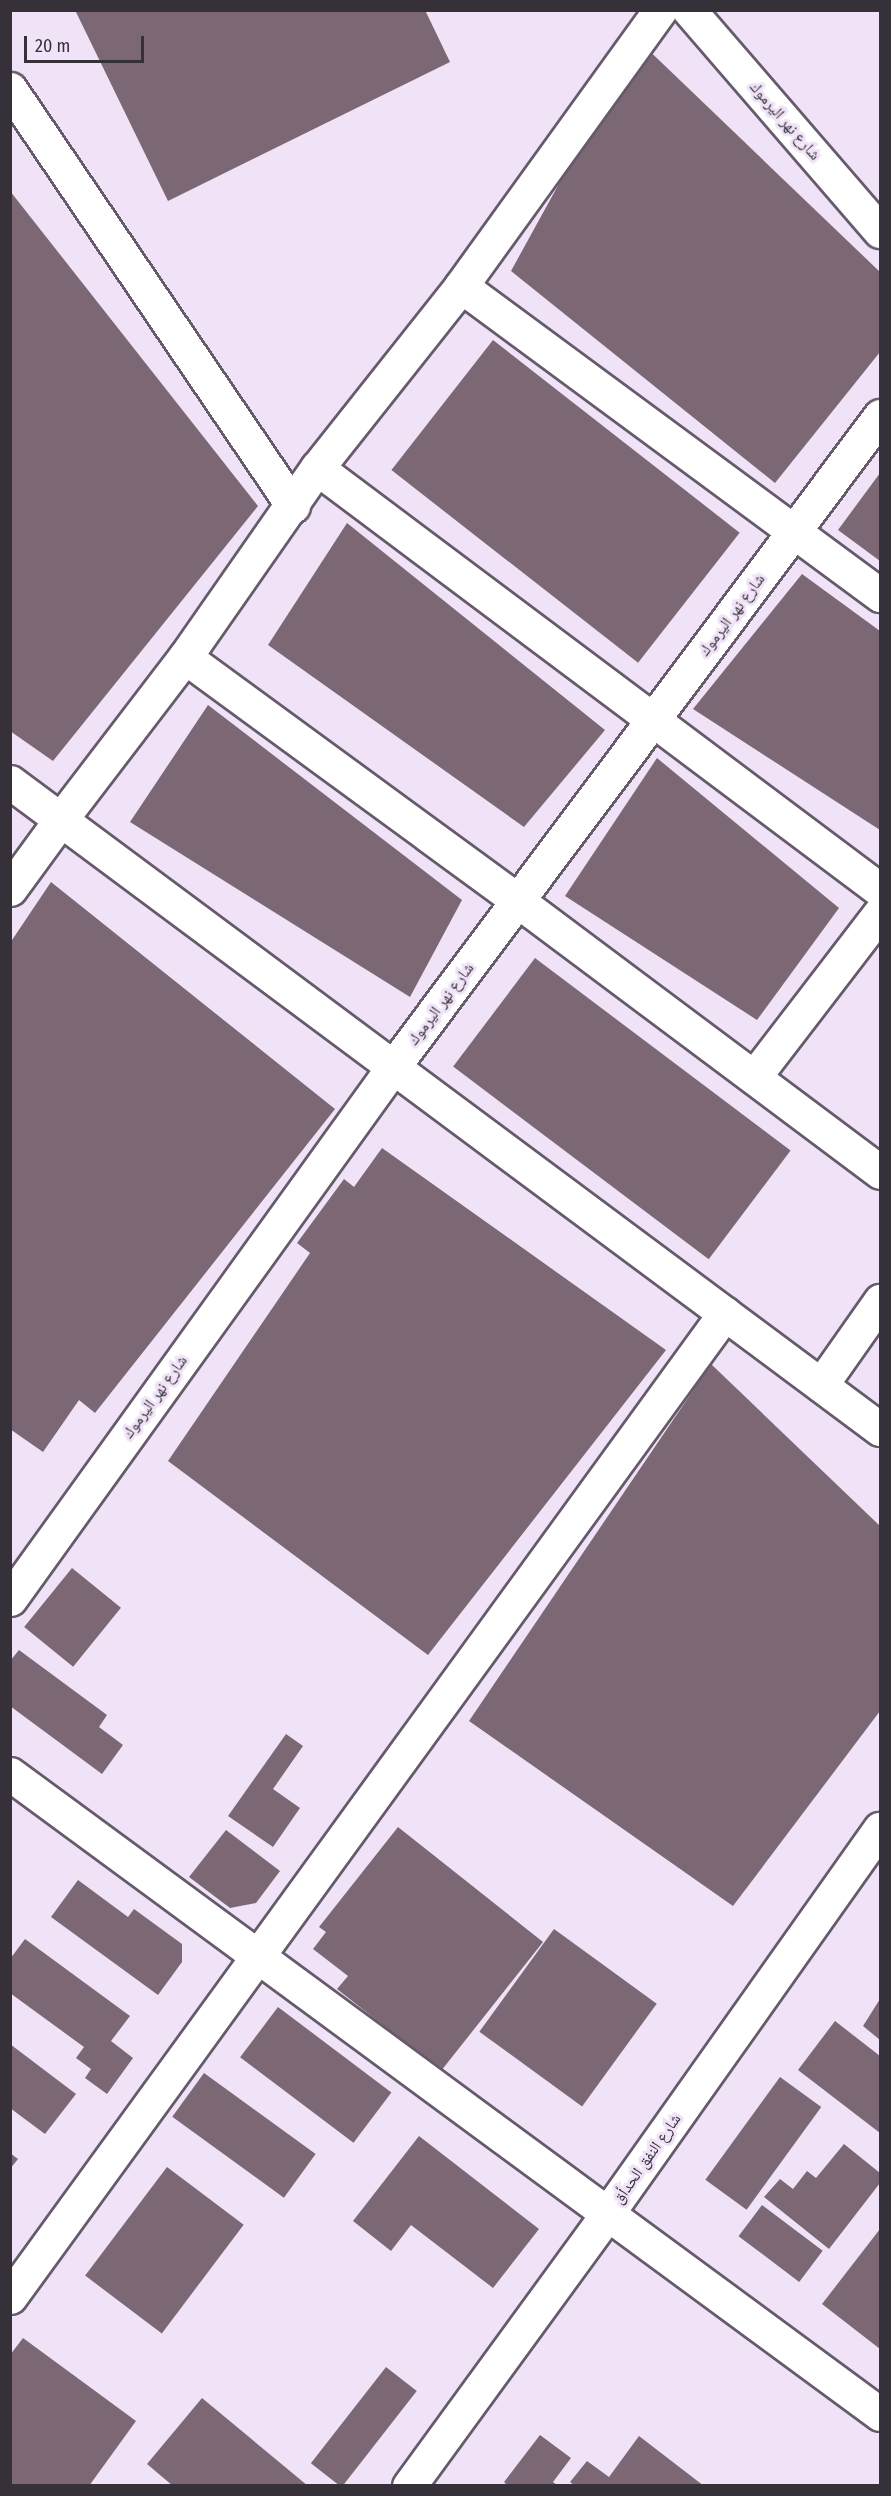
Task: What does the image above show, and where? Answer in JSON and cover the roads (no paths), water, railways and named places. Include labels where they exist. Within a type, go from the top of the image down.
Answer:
[{"type":"street","points":[[10,889],[185,657],[293,506],[317,468],[461,286],[660,10]]},
{"type":"street","name":"شارع نهر اليرموك","points":[[689,10],[880,231]]},
{"type":"street","points":[[10,89],[293,506]]},
{"type":"street","points":[[461,286],[880,595]]},
{"type":"street","name":"شارع نهر اليرموك","points":[[10,1599],[393,1067],[880,416]]},
{"type":"street","points":[[317,468],[880,890]]},
{"type":"street","points":[[185,657],[518,901],[880,1172]]},
{"type":"street","points":[[10,782],[880,1429]]},
{"type":"street","points":[[754,1077],[880,913]]},
{"type":"street","points":[[821,1385],[880,1301]]},
{"type":"street","points":[[10,2297],[725,1313]]},
{"type":"street","points":[[10,1774],[880,2414]]},
{"type":"street","name":"شارع النفق الحدأق","points":[[409,2486],[607,2214],[880,1829]]}]
